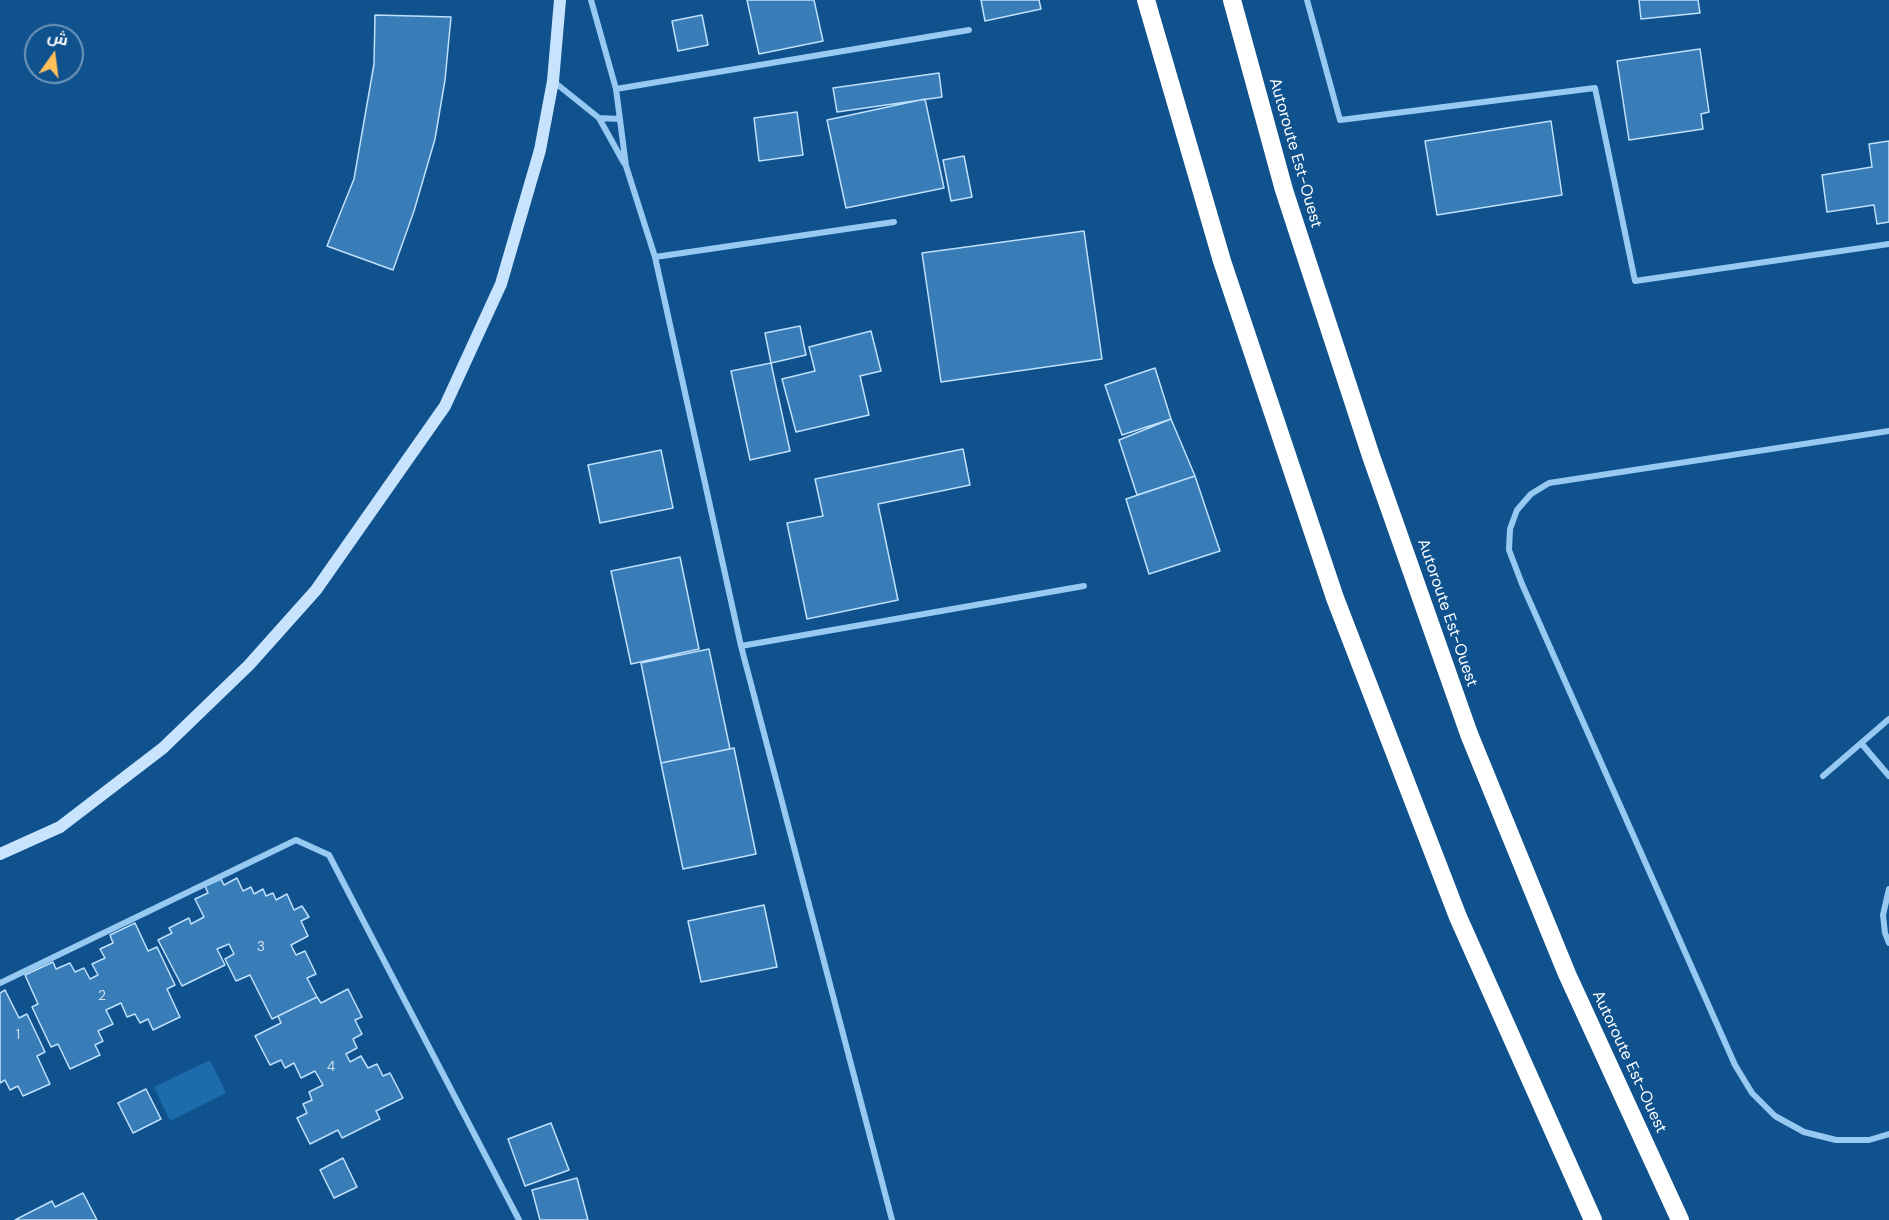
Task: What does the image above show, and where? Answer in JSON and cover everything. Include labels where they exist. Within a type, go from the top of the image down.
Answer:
[{"type":"highway","points":[[1146,0],[1222,261],[1335,598],[1458,917],[1593,1220]]},
{"type":"highway","name":"Autoroute Est-Ouest","points":[[1232,0],[1284,190],[1371,456],[1469,734],[1567,974],[1680,1220]]},
{"type":"main road","points":[[0,854],[60,826],[163,748],[249,665],[316,590],[445,406],[501,284],[540,150],[553,81],[560,0]]},
{"type":"street","points":[[591,0],[616,89],[626,166],[655,256],[741,646],[891,1220]]},
{"type":"street","points":[[1307,0],[1340,120],[1595,88],[1635,281],[1889,244]]},
{"type":"street","points":[[616,89],[969,30]]},
{"type":"street","points":[[553,81],[599,118],[626,166]]},
{"type":"street","points":[[599,118],[620,120]]},
{"type":"street","points":[[655,256],[894,222]]},
{"type":"street","points":[[1889,431],[1549,483],[1531,494],[1517,510],[1510,529],[1509,550],[1731,1054],[1752,1093],[1775,1116],[1804,1132],[1836,1140],[1869,1140],[1889,1134]]},
{"type":"street","points":[[741,646],[1084,586]]},
{"type":"street","points":[[1823,776],[1889,719]]},
{"type":"street","points":[[1861,743],[1889,776]]},
{"type":"street","points":[[0,983],[296,840],[329,855],[519,1220]]},
{"type":"street","points":[[1889,890],[1883,915],[1885,933],[1889,943]]},
{"type":"shaded area","points":[[210,1060],[226,1093],[170,1121],[154,1087]]},
{"type":"building","points":[[747,0],[814,0],[823,41],[759,54]]},
{"type":"building","points":[[981,0],[1039,0],[1041,9],[985,21]]},
{"type":"building","points":[[1639,0],[1698,0],[1700,13],[1641,19]]},
{"type":"building","points":[[375,15],[451,17],[445,80],[435,139],[414,211],[393,270],[327,246],[354,179],[374,64]]},
{"type":"building","points":[[702,15],[708,45],[678,51],[672,21]]},
{"type":"building","points":[[1700,49],[1709,112],[1701,114],[1703,129],[1629,140],[1617,61]]},
{"type":"building","points":[[939,73],[942,97],[837,112],[833,88]]},
{"type":"building","points":[[925,99],[944,188],[846,208],[827,120]]},
{"type":"building","points":[[797,112],[803,155],[759,161],[754,118]]},
{"type":"building","points":[[1551,121],[1562,195],[1437,215],[1425,141]]},
{"type":"building","points":[[1889,141],[1889,222],[1877,224],[1874,205],[1827,212],[1822,175],[1872,167],[1869,144]]},
{"type":"building","points":[[964,156],[972,197],[951,201],[943,160]]},
{"type":"building","points":[[1084,231],[1102,359],[941,382],[922,253]]},
{"type":"building","points":[[800,326],[806,355],[771,363],[765,333]]},
{"type":"building","points":[[871,331],[881,371],[860,376],[869,415],[796,432],[782,379],[815,371],[809,347]]},
{"type":"building","points":[[771,363],[790,451],[750,460],[731,371]]},
{"type":"building","points":[[1155,368],[1171,419],[1122,435],[1105,385]]},
{"type":"building","points":[[1171,419],[1195,476],[1137,495],[1119,440]]},
{"type":"building","points":[[963,449],[970,485],[878,504],[898,600],[807,619],[787,523],[823,516],[815,479]]},
{"type":"building","points":[[661,450],[673,508],[600,523],[588,465]]},
{"type":"building","points":[[1195,476],[1220,551],[1149,574],[1126,499]]},
{"type":"building","points":[[680,557],[699,649],[631,664],[611,571]]},
{"type":"building","points":[[709,649],[730,749],[661,763],[641,663]]},
{"type":"building","points":[[734,748],[756,854],[683,869],[661,763]]},
{"type":"building","points":[[237,878],[243,891],[251,887],[254,894],[263,889],[266,896],[273,893],[276,900],[287,894],[294,910],[302,906],[309,917],[301,921],[308,936],[291,945],[296,955],[305,951],[316,974],[307,978],[317,997],[272,1019],[250,975],[236,981],[225,959],[234,954],[229,944],[217,949],[225,965],[182,986],[158,940],[172,933],[169,928],[189,918],[191,924],[204,917],[195,899],[208,893],[205,886],[221,879],[224,885]]},
{"type":"building","points":[[764,905],[777,967],[701,982],[688,921]]},
{"type":"building","points":[[135,923],[148,951],[157,947],[175,985],[167,989],[180,1017],[153,1030],[148,1019],[140,1023],[135,1014],[127,1017],[121,1003],[106,1010],[113,1024],[98,1031],[103,1041],[95,1045],[100,1055],[70,1069],[58,1044],[51,1047],[32,1007],[38,1004],[25,975],[53,962],[56,969],[70,963],[75,972],[84,968],[90,979],[98,975],[92,964],[105,958],[100,949],[113,943],[110,935]]},
{"type":"building","points":[[348,989],[362,1017],[355,1020],[362,1034],[353,1039],[357,1048],[346,1054],[350,1062],[361,1056],[368,1068],[377,1064],[383,1076],[390,1073],[403,1098],[376,1111],[380,1119],[342,1138],[338,1130],[310,1144],[297,1118],[307,1113],[303,1104],[312,1100],[309,1092],[323,1085],[315,1071],[301,1078],[294,1063],[285,1068],[281,1060],[270,1065],[255,1036],[281,1023],[278,1016],[317,997],[321,1003]]},
{"type":"building","points":[[5,990],[19,1018],[27,1014],[45,1052],[37,1056],[50,1084],[23,1096],[18,1086],[10,1090],[5,1080],[0,1083],[0,993]]},
{"type":"building","points":[[146,1089],[161,1119],[133,1133],[118,1103]]},
{"type":"building","points":[[551,1123],[569,1170],[525,1186],[508,1139]]},
{"type":"building","points":[[343,1158],[357,1187],[334,1198],[320,1170]]},
{"type":"building","points":[[577,1178],[588,1220],[540,1220],[532,1190]]},
{"type":"building","points":[[83,1193],[97,1220],[15,1220],[52,1201],[55,1207]]}]
